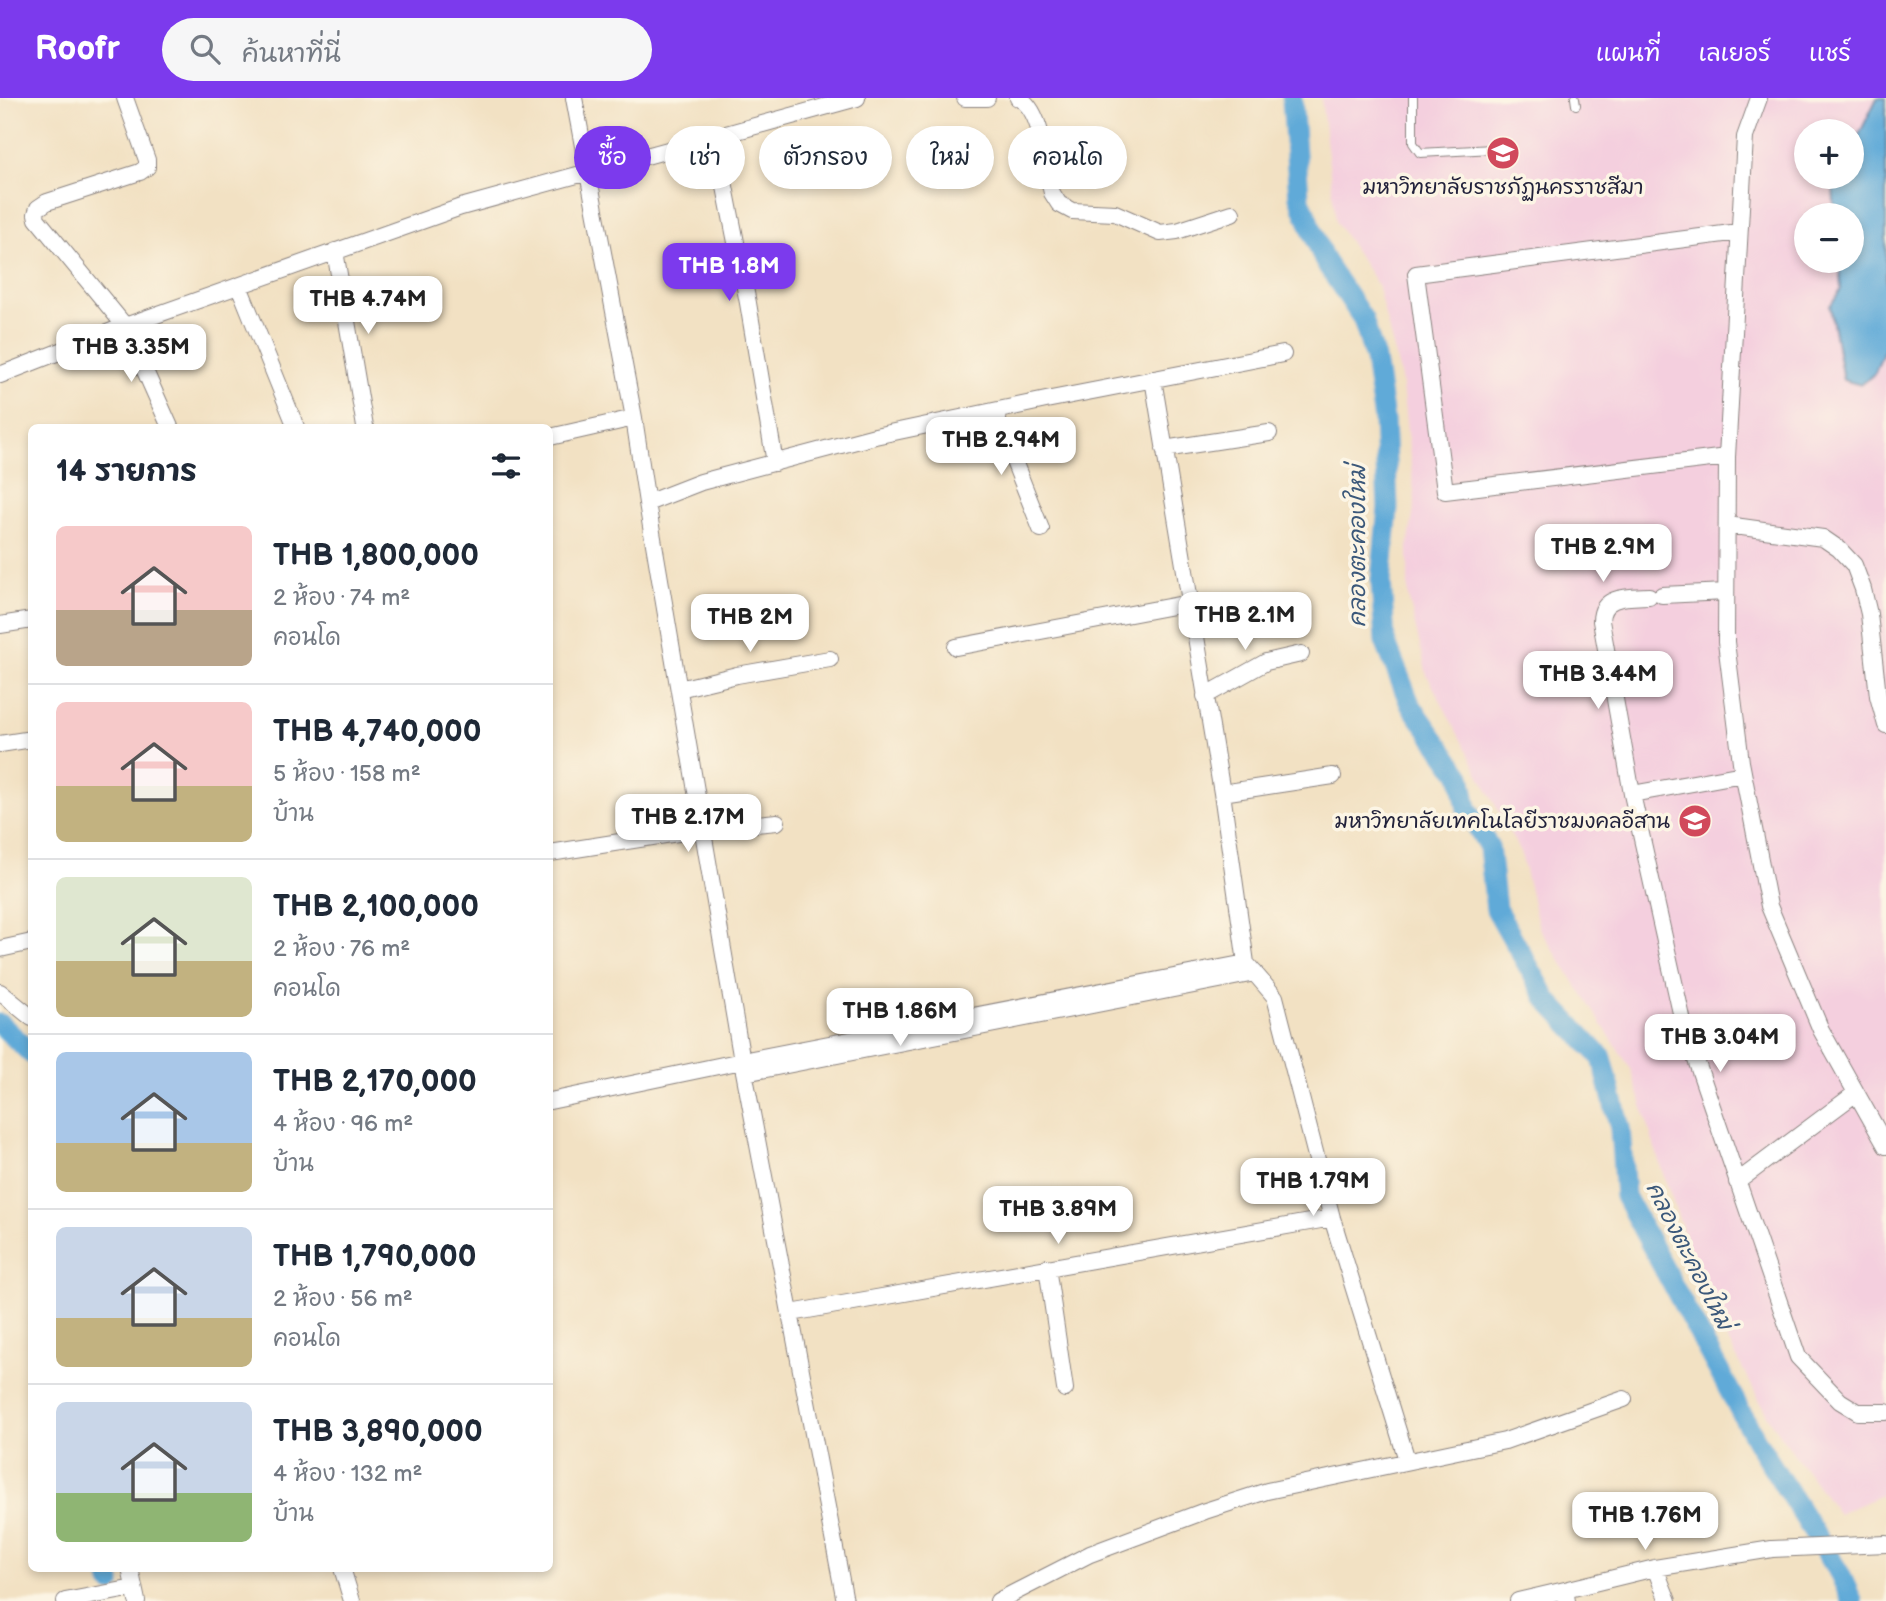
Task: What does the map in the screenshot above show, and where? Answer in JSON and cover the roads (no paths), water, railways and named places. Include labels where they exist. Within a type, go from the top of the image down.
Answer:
[{"type":"street","points":[[125,98],[147,160],[147,167],[140,172],[47,202],[38,208],[36,214],[37,219],[125,326],[169,424]]},
{"type":"street","points":[[574,98],[580,126]]},
{"type":"street","points":[[745,128],[857,98]]},
{"type":"street","points":[[965,98],[987,98]]},
{"type":"street","points":[[1018,98],[1029,105],[1037,123],[1052,193],[1064,208],[1084,213],[1115,213],[1160,233],[1177,231],[1232,214]]},
{"type":"street","points":[[1759,98],[1745,137],[1739,232],[1727,457],[1726,642],[1743,774],[1769,906],[1821,1030],[1886,1146]]},
{"type":"street","points":[[0,375],[125,326],[461,207],[574,175]]},
{"type":"street","points":[[592,189],[634,418],[743,1067],[845,1601]]},
{"type":"street","points":[[725,189],[775,463]]},
{"type":"street","points":[[1727,457],[1445,491],[1416,274],[1739,232]]},
{"type":"street","points":[[335,251],[364,424]]},
{"type":"street","points":[[239,286],[295,424]]},
{"type":"street","points":[[647,503],[701,482],[875,436],[1283,354]]},
{"type":"street","points":[[1153,379],[1250,968],[1275,997],[1332,1218],[1407,1460]]},
{"type":"street","points":[[994,411],[1041,529]]},
{"type":"street","points":[[553,436],[634,418]]},
{"type":"street","points":[[1164,449],[1269,433]]},
{"type":"street","points":[[1727,525],[1823,538],[1839,549],[1854,565],[1869,614],[1878,696],[1886,725]]},
{"type":"street","points":[[1726,592],[1612,600],[1604,608],[1600,617],[1632,794],[1683,1022],[1798,1357],[1840,1401],[1858,1412],[1886,1412]]},
{"type":"street","points":[[956,647],[1189,603]]},
{"type":"street","points":[[0,625],[28,621]]},
{"type":"street","points":[[1205,696],[1266,662],[1301,654]]},
{"type":"street","points":[[679,690],[830,659]]},
{"type":"street","points":[[0,744],[28,740]]},
{"type":"street","points":[[1632,794],[1743,774]]},
{"type":"street","points":[[1222,793],[1333,776]]},
{"type":"street","points":[[553,853],[703,830],[778,822]]},
{"type":"street","points":[[0,949],[28,943]]},
{"type":"street","points":[[553,1100],[743,1067],[1250,968]]},
{"type":"street","points":[[0,992],[28,1015]]},
{"type":"street","points":[[1737,1182],[1856,1093]]},
{"type":"street","points":[[791,1312],[1332,1218]]},
{"type":"street","points":[[1046,1266],[1065,1389]]},
{"type":"street","points":[[998,1601],[1090,1554],[1205,1511],[1267,1491],[1505,1441],[1624,1399]]},
{"type":"street","points":[[1518,1601],[1566,1596],[1655,1568],[1772,1549],[1886,1544]]},
{"type":"street","points":[[1655,1568],[1668,1601]]},
{"type":"street","points":[[65,1601],[136,1595],[131,1572]]},
{"type":"street","points":[[344,1572],[352,1601]]},
{"type":"lane","points":[[1413,98],[1413,143],[1420,153],[1493,149]]},
{"type":"water","points":[[1877,98],[1886,98],[1886,345],[1875,373],[1861,385],[1843,380],[1830,306],[1841,289],[1840,273],[1864,273],[1864,203],[1834,203],[1833,189],[1864,189],[1864,125]]},
{"type":"waterway","name":"คลองตะคองใหม่","points":[[1292,98],[1299,197],[1324,260],[1363,319],[1375,359],[1384,420],[1388,508],[1381,581],[1385,641],[1410,704],[1461,776],[1467,809],[1489,847],[1496,909],[1548,1001],[1602,1058],[1620,1128],[1625,1196],[1757,1442],[1840,1574],[1852,1601]]},
{"type":"waterway","points":[[0,1024],[28,1050]]},
{"type":"waterway","points":[[109,1572],[111,1582]]},
{"type":"place","name":"มหาวิทยาลัยราชภัฏนครราชสีมา","points":[[1503,153]]},
{"type":"place","name":"มหาวิทยาลัยเทคโนโลยีราชมงคลอีสาน","points":[[1695,821]]}]
